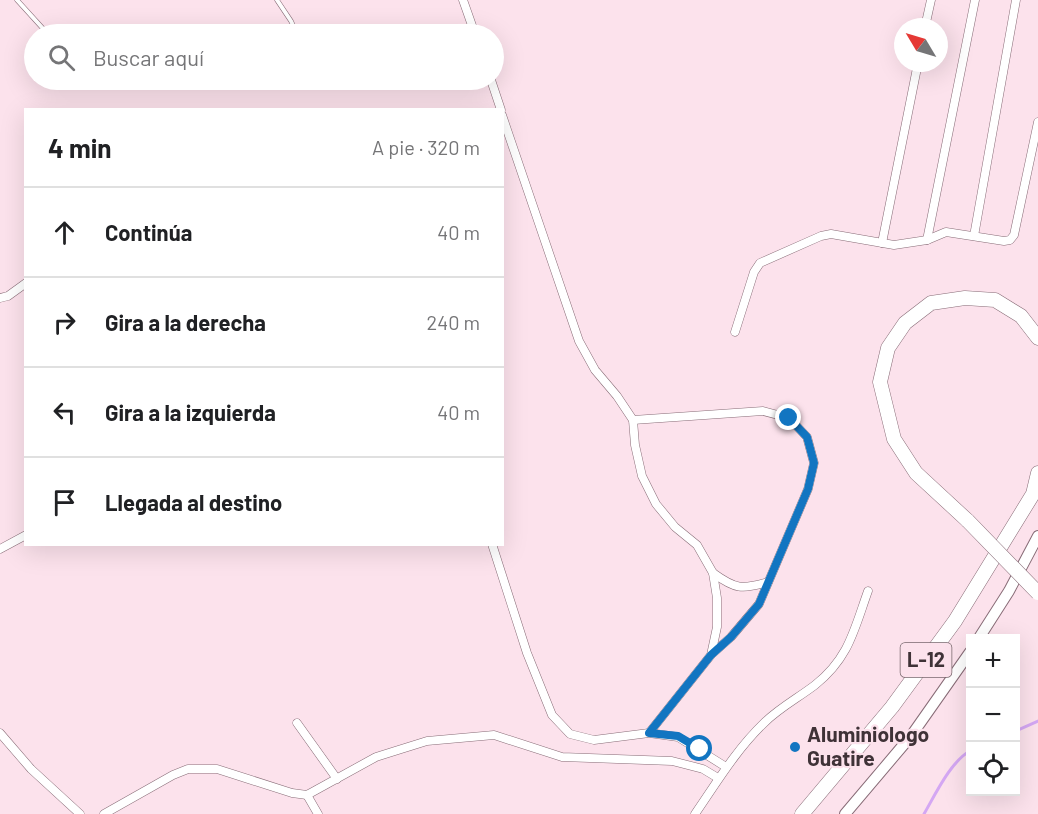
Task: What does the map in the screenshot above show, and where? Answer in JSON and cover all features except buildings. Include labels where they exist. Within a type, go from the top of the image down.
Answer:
[{"type":"highway","points":[[1038,338],[1021,316],[995,300],[965,298],[932,303],[905,323],[888,348],[880,382],[894,439],[916,474],[968,521],[1038,593]]},
{"type":"highway","points":[[1036,489],[1038,473]]},
{"type":"highway","name":"L-12","points":[[802,814],[892,707],[948,630],[1036,489]]},
{"type":"main road","name":"L-12","points":[[982,634],[1009,591],[1038,536]]},
{"type":"main road","name":"L-12","points":[[845,814],[911,736],[966,658]]},
{"type":"street","points":[[463,0],[471,24]]},
{"type":"street","points":[[927,18],[931,0]]},
{"type":"street","points":[[927,240],[975,0]]},
{"type":"street","points":[[974,236],[1016,0]]},
{"type":"street","points":[[882,243],[916,72]]},
{"type":"street","points":[[494,90],[500,108]]},
{"type":"street","points":[[504,121],[579,341],[595,370],[633,420],[635,445],[642,476],[656,504],[675,527],[698,545],[713,573],[717,598],[717,627],[711,655]]},
{"type":"street","points":[[735,332],[754,272],[760,263],[821,236],[848,236],[894,245],[927,240],[946,232],[1010,240],[1014,235],[1038,122]]},
{"type":"street","points":[[0,298],[8,296],[24,285]]},
{"type":"street","points":[[633,420],[763,411],[789,418],[807,437],[814,463],[808,489],[759,604],[731,637],[711,655],[649,733]]},
{"type":"street","points":[[0,549],[24,536]]},
{"type":"street","points":[[493,546],[527,653],[552,715],[570,734],[594,740],[649,733],[678,736],[726,767]]},
{"type":"street","points":[[713,573],[729,585],[749,588],[768,582]]},
{"type":"street","points":[[695,814],[736,752],[765,721],[834,668],[848,649],[868,591]]},
{"type":"street","points":[[297,723],[337,779]]},
{"type":"street","points":[[0,734],[31,769],[80,814]]},
{"type":"street","points":[[104,814],[188,769],[217,769],[292,793],[307,795],[376,757],[427,741],[494,735],[562,757],[672,761],[696,767],[718,778]]},
{"type":"street","points":[[307,795],[318,814]]},
{"type":"lane","points":[[18,0],[39,24]]},
{"type":"lane","points":[[277,0],[292,24]]},
{"type":"waterway","points":[[1020,729],[1038,721]]},
{"type":"waterway","points":[[924,814],[950,770],[966,754]]},
{"type":"place","name":"Aluminiologo Guatire","points":[[795,747]]},
{"type":"route","points":[[700,749],[678,736],[649,733],[711,655],[731,637],[759,604],[808,489],[814,463],[807,437],[789,418]]}]
